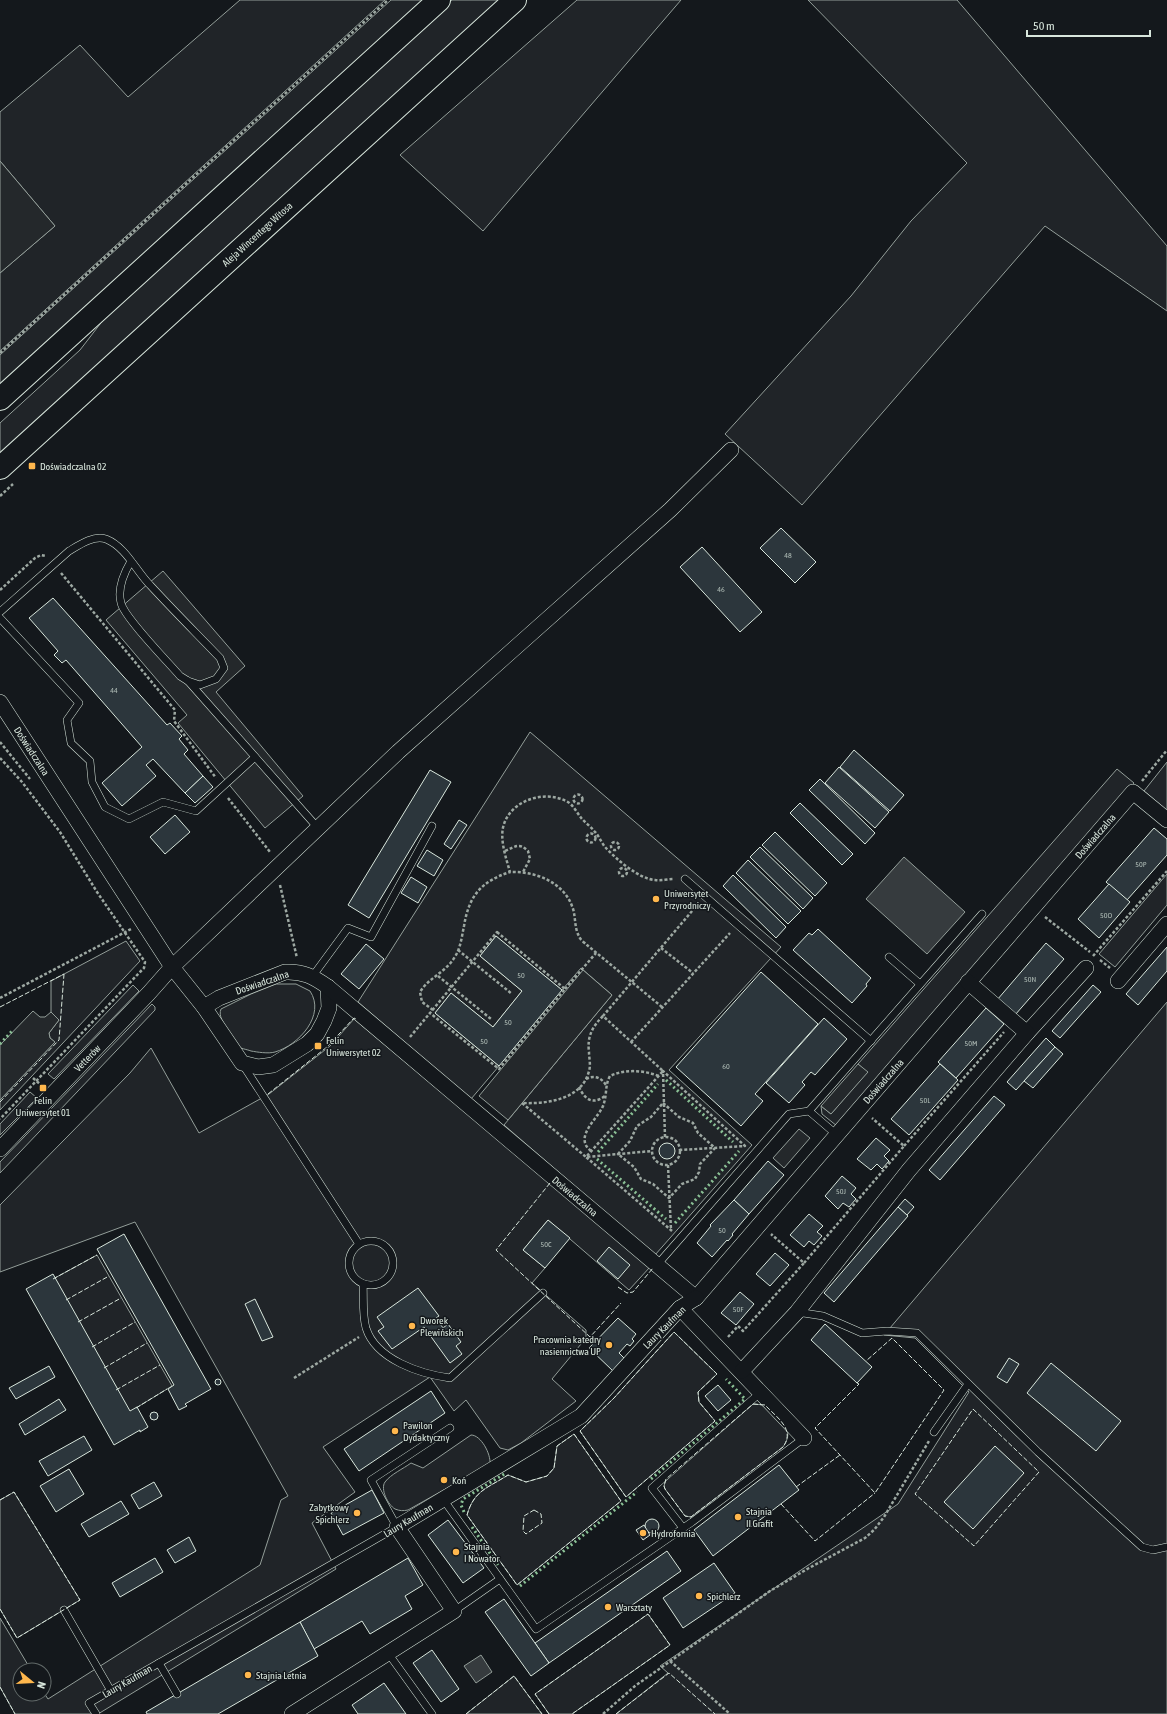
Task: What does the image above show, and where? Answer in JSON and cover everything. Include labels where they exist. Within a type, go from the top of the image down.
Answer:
[{"type":"main road","points":[[0,399],[439,0]]},
{"type":"main road","name":"Aleja Wincentego Witosa","points":[[0,468],[515,0]]},
{"type":"street","name":"Vetterów","points":[[0,1149],[149,994],[172,967],[276,867],[398,752],[670,510],[732,450]]},
{"type":"street","name":"Doświadczalna","points":[[0,702],[172,967],[204,1007],[219,998],[285,972],[307,974],[328,987],[696,1298],[1133,792]]},
{"type":"street","points":[[1133,792],[1167,820]]},
{"type":"street","points":[[1115,975],[1167,924]]},
{"type":"street","points":[[742,1371],[797,1312],[909,1170],[1027,1033],[1086,968]]},
{"type":"street","points":[[968,982],[1027,1033]]},
{"type":"street","points":[[204,1007],[242,1063],[258,1067],[273,1065],[307,1044],[318,1034],[329,1008],[328,987]]},
{"type":"street","name":"Laury Kaufman","points":[[397,1527],[581,1416],[680,1308],[696,1298]]},
{"type":"street","points":[[680,1308],[742,1371],[804,1438]]},
{"type":"street","points":[[292,1714],[454,1611],[397,1527]]},
{"type":"lane","points":[[0,612],[54,564],[81,544],[97,538],[106,539],[114,544],[131,561],[148,584],[220,658],[224,668],[216,679],[200,685],[188,681],[180,676],[128,616],[120,603],[124,573],[131,561]]},
{"type":"lane","points":[[0,618],[79,703],[67,720],[71,743],[90,762],[92,782],[105,807],[129,820],[163,802],[196,811],[255,757]]},
{"type":"lane","points":[[188,681],[318,828]]},
{"type":"lane","points":[[307,974],[348,928],[371,937],[432,826]]},
{"type":"lane","points":[[685,879],[871,1041]]},
{"type":"lane","points":[[657,1265],[789,1114],[808,1111],[982,914]]},
{"type":"lane","points":[[889,957],[920,984]]},
{"type":"lane","points":[[242,1063],[359,1244]]},
{"type":"lane","points":[[808,1111],[836,1135]]},
{"type":"lane","points":[[369,1241],[383,1244],[393,1256],[394,1263],[391,1275],[386,1281],[376,1285],[363,1284],[356,1280],[349,1267],[349,1259],[352,1252],[359,1244],[369,1241]]},
{"type":"lane","points":[[363,1284],[364,1318],[368,1332],[379,1348],[401,1364],[421,1372],[450,1378],[543,1293]]},
{"type":"lane","points":[[797,1312],[823,1316],[862,1333],[887,1331],[917,1333],[1038,1452],[1142,1547],[1153,1550],[1167,1547]]},
{"type":"lane","points":[[934,1432],[968,1384]]},
{"type":"lane","points":[[683,1528],[652,1488],[761,1392]]},
{"type":"lane","points":[[397,1527],[371,1480],[450,1428]]},
{"type":"lane","points":[[443,1499],[536,1629],[683,1528],[804,1438]]},
{"type":"lane","name":"Laury Kaufman","points":[[96,1714],[89,1703],[397,1527]]},
{"type":"lane","points":[[454,1611],[500,1579]]},
{"type":"lane","points":[[64,1610],[111,1691]]},
{"type":"lane","points":[[388,1653],[432,1714]]},
{"type":"lane","points":[[159,1663],[178,1694]]},
{"type":"path","points":[[0,353],[388,0]]},
{"type":"path","points":[[0,590],[41,554],[45,555],[174,710],[174,721],[229,800],[274,857],[307,974]]},
{"type":"path","points":[[1133,792],[1167,750]]},
{"type":"path","points":[[0,758],[22,782],[60,832],[145,962],[144,968],[0,1119]]},
{"type":"path","points":[[510,872],[503,836],[504,824],[518,806],[526,800],[535,797],[547,797],[567,801],[627,868],[643,877],[655,880],[685,879]]},
{"type":"path","points":[[572,806],[575,803]]},
{"type":"path","points":[[505,852],[515,846],[520,845],[528,851],[530,859],[523,872]]},
{"type":"path","points":[[1086,968],[1094,955],[1167,870]]},
{"type":"path","points":[[596,952],[499,1069],[422,1002],[420,992],[426,984],[438,976],[448,965],[458,950],[469,904],[473,896],[486,883],[500,875],[510,872],[523,872],[540,876],[550,881],[567,895],[575,916],[578,936],[662,1008]]},
{"type":"path","points":[[680,1238],[522,1103],[541,1104],[555,1101],[563,1098],[579,1087],[585,1080],[589,1071],[590,1063],[588,1038],[595,1025],[705,897]]},
{"type":"path","points":[[1044,916],[1094,955],[1115,975]]},
{"type":"path","points":[[0,998],[124,932],[144,924]]},
{"type":"path","points":[[631,1042],[737,925]]},
{"type":"path","points":[[406,1043],[497,932],[565,989]]},
{"type":"path","points":[[661,948],[693,974]]},
{"type":"path","points":[[458,950],[512,994]]},
{"type":"path","points":[[438,976],[491,1019]]},
{"type":"path","points":[[602,1016],[745,1146],[680,1150]]},
{"type":"path","points":[[718,1347],[738,1326],[743,1331],[804,1263],[1013,1021]]},
{"type":"path","points":[[591,1151],[587,1148],[585,1143],[588,1128],[604,1104],[606,1085],[610,1076],[618,1072],[637,1071],[648,1072],[659,1076]]},
{"type":"path","points":[[586,1157],[663,1071]]},
{"type":"path","points":[[663,1071],[665,1137]]},
{"type":"path","points":[[585,1080],[590,1077],[597,1077],[603,1080],[606,1085]]},
{"type":"path","points":[[33,1078],[42,1087]]},
{"type":"path","points":[[579,1087],[586,1098],[592,1101],[599,1100],[605,1096]]},
{"type":"path","points":[[663,1104],[679,1117],[693,1123],[698,1133],[715,1148]]},
{"type":"path","points":[[618,1154],[630,1141],[637,1126],[651,1117],[663,1104]]},
{"type":"path","points":[[867,1114],[904,1146]]},
{"type":"path","points":[[665,1137],[676,1141],[680,1150],[678,1159],[668,1165],[658,1162],[652,1151],[655,1142],[665,1137]]},
{"type":"path","points":[[669,1198],[682,1184],[695,1179],[700,1172],[700,1164],[715,1148]]},
{"type":"path","points":[[586,1157],[652,1151]]},
{"type":"path","points":[[618,1154],[634,1167],[641,1179],[654,1184],[669,1198]]},
{"type":"path","points":[[668,1165],[671,1230]]},
{"type":"path","points":[[767,1231],[804,1263]]},
{"type":"path","points":[[294,1378],[368,1332]]},
{"type":"path","points":[[603,1714],[635,1686],[770,1591],[865,1538],[874,1530],[884,1517],[934,1432]]},
{"type":"path","points":[[670,1661],[730,1714]]},
{"type":"shaded area","points":[[240,0],[385,0],[0,351],[0,273],[55,226],[0,161],[0,112],[80,45],[128,97]]},
{"type":"shaded area","points":[[391,0],[425,0],[0,388],[0,355]]},
{"type":"shaded area","points":[[452,0],[501,0],[0,455],[0,423],[80,350],[114,306]]},
{"type":"shaded area","points":[[577,0],[681,0],[483,231],[400,155]]},
{"type":"shaded area","points":[[808,0],[957,0],[1167,246],[1167,311],[1045,226],[802,505],[725,434],[851,296],[911,221],[967,163]]},
{"type":"shaded area","points":[[0,161],[55,226],[0,273]]},
{"type":"shaded area","points":[[163,571],[245,666],[216,692],[303,796],[265,828],[178,723],[187,715],[106,620]]},
{"type":"shaded area","points":[[530,732],[781,947],[669,1070],[752,1145],[655,1255],[504,1125],[612,995],[581,968],[562,990],[496,936],[480,956],[522,991],[493,1027],[451,993],[435,1013],[499,1066],[471,1099],[358,1002]]},
{"type":"shaded area","points":[[1167,762],[1167,810],[1144,791]]},
{"type":"shaded area","points":[[1117,769],[1134,783],[837,1126],[822,1114],[821,1106],[831,1114],[867,1072],[858,1064]]},
{"type":"shaded area","points":[[904,857],[965,912],[927,954],[866,899]]},
{"type":"shaded area","points":[[1167,874],[1167,905],[1115,967],[1099,954]]},
{"type":"shaded area","points":[[126,941],[140,961],[0,1110],[0,1100],[55,1042],[50,1038],[49,1033],[59,1020],[51,1012],[51,981]]},
{"type":"shaded area","points":[[583,970],[612,995],[508,1120],[479,1096]]},
{"type":"shaded area","points":[[276,984],[296,984],[310,991],[314,1000],[315,1010],[308,1028],[293,1043],[275,1052],[269,1053],[251,1051],[240,1047],[234,1041],[222,1019],[220,1014],[221,1009],[251,994]]},
{"type":"shaded area","points":[[133,985],[139,991],[54,1079],[48,1074]]},
{"type":"shaded area","points":[[1167,1002],[1167,1714],[616,1714],[668,1673],[660,1666],[898,1504],[969,1392],[915,1338],[884,1335]]},
{"type":"shaded area","points":[[152,1004],[155,1007],[155,1010],[0,1173],[0,1162]]},
{"type":"shaded area","points":[[33,1011],[40,1017],[45,1017],[51,1012],[59,1020],[49,1033],[50,1038],[55,1042],[0,1100],[0,1045]]},
{"type":"shaded area","points":[[354,1019],[650,1267],[629,1290],[548,1220],[523,1250],[545,1268],[532,1283],[586,1330],[586,1338],[552,1379],[576,1401],[521,1443],[508,1450],[500,1448],[466,1400],[454,1411],[430,1377],[323,1447],[355,1492],[312,1523],[336,1569],[98,1714],[15,1714],[0,1687],[0,1618],[26,1662],[12,1662],[12,1702],[52,1702],[52,1696],[260,1565],[281,1500],[288,1496],[135,1222],[0,1272],[0,1205],[130,1073],[151,1048],[199,1133],[269,1094],[330,1046]]},
{"type":"shaded area","points":[[858,1064],[868,1072],[831,1114],[821,1106]]},
{"type":"shaded area","points":[[30,1092],[37,1098],[0,1135],[0,1124]]},
{"type":"shaded area","points":[[799,1129],[810,1138],[784,1168],[773,1158]]},
{"type":"shaded area","points":[[97,1255],[172,1386],[136,1408],[130,1414],[53,1279]]},
{"type":"shaded area","points":[[674,1332],[717,1374],[698,1392],[699,1402],[715,1421],[626,1497],[580,1431],[614,1398]]},
{"type":"shaded area","points":[[753,1404],[765,1405],[787,1429],[787,1441],[783,1447],[691,1517],[685,1516],[665,1489],[664,1486],[666,1479]]},
{"type":"shaded area","points":[[574,1434],[621,1501],[517,1585],[467,1515],[470,1507],[483,1490],[508,1475],[526,1482],[547,1476],[554,1468],[557,1446]]},
{"type":"shaded area","points":[[471,1435],[478,1438],[485,1446],[489,1455],[490,1464],[408,1510],[402,1511],[392,1507],[383,1489],[385,1482],[390,1476],[411,1463],[423,1468]]},
{"type":"shaded area","points":[[14,1492],[80,1600],[17,1638],[0,1609],[0,1500]]},
{"type":"shaded area","points":[[648,1614],[670,1645],[572,1714],[549,1714],[535,1694]]},
{"type":"shaded area","points":[[481,1655],[492,1672],[476,1683],[464,1666]]},
{"type":"shaded area","points":[[514,1676],[542,1714],[466,1714]]},
{"type":"building","points":[[781,528],[816,562],[795,583],[760,548]]},
{"type":"building","points":[[702,547],[762,612],[740,632],[680,567]]},
{"type":"building","points":[[53,598],[167,725],[170,723],[182,736],[179,739],[188,750],[184,754],[203,776],[185,793],[153,759],[146,765],[156,776],[122,806],[102,783],[142,747],[66,660],[62,663],[54,655],[58,651],[29,618]]},
{"type":"building","points":[[854,750],[904,795],[890,811],[840,767]]},
{"type":"building","points":[[839,767],[889,812],[875,828],[825,783]]},
{"type":"building","points":[[430,770],[451,782],[369,918],[348,905]]},
{"type":"building","points":[[203,776],[213,787],[195,803],[185,793]]},
{"type":"building","points":[[820,779],[875,833],[865,844],[809,790]]},
{"type":"building","points":[[800,803],[853,854],[842,865],[790,813]]},
{"type":"building","points":[[175,815],[190,832],[165,854],[150,837]]},
{"type":"building","points":[[459,820],[467,825],[451,849],[444,844]]},
{"type":"building","points":[[1154,828],[1167,839],[1167,855],[1127,900],[1106,882]]},
{"type":"building","points":[[775,832],[827,883],[815,896],[762,845]]},
{"type":"building","points":[[760,847],[813,898],[803,909],[750,857]]},
{"type":"building","points":[[427,850],[443,860],[434,876],[417,866]]},
{"type":"building","points":[[748,860],[801,911],[788,924],[736,873]]},
{"type":"building","points":[[733,875],[786,927],[776,938],[723,886]]},
{"type":"building","points":[[411,877],[427,887],[418,903],[401,893]]},
{"type":"building","points":[[1109,884],[1130,902],[1099,938],[1078,919]]},
{"type":"building","points":[[818,929],[871,978],[866,984],[867,986],[852,1003],[793,950],[809,933],[812,935]]},
{"type":"building","points":[[496,936],[562,990],[499,1066],[435,1013],[451,993],[493,1027],[522,991],[480,956]]},
{"type":"building","points":[[1046,943],[1064,959],[1015,1015],[997,1000]]},
{"type":"building","points":[[366,944],[384,959],[359,989],[341,974]]},
{"type":"building","points":[[1167,947],[1167,971],[1138,1005],[1126,994]]},
{"type":"building","points":[[761,972],[818,1024],[755,1094],[763,1101],[741,1126],[676,1067]]},
{"type":"building","points":[[1093,985],[1101,992],[1060,1038],[1052,1031]]},
{"type":"building","points":[[986,1008],[1004,1024],[956,1078],[938,1062]]},
{"type":"building","points":[[824,1018],[847,1039],[815,1075],[811,1072],[802,1082],[805,1085],[789,1103],[766,1083]]},
{"type":"building","points":[[1046,1038],[1055,1047],[1016,1090],[1007,1082]]},
{"type":"building","points":[[1055,1047],[1063,1054],[1033,1088],[1024,1081]]},
{"type":"building","points":[[940,1064],[958,1080],[909,1135],[891,1119]]},
{"type":"building","points":[[994,1096],[1005,1105],[940,1180],[929,1170]]},
{"type":"building","points":[[876,1138],[890,1150],[884,1156],[889,1161],[882,1169],[877,1164],[871,1170],[857,1159]]},
{"type":"building","points":[[667,1143],[673,1145],[675,1151],[673,1157],[667,1159],[661,1157],[659,1151],[661,1145]]},
{"type":"building","points":[[768,1161],[784,1175],[749,1214],[734,1200]]},
{"type":"building","points":[[842,1176],[856,1188],[851,1194],[856,1199],[849,1207],[843,1203],[838,1209],[825,1196]]},
{"type":"building","points":[[905,1199],[914,1207],[907,1215],[898,1207]]},
{"type":"building","points":[[734,1200],[749,1214],[728,1241],[727,1240],[712,1257],[697,1243],[711,1226],[710,1225]]},
{"type":"building","points":[[898,1207],[908,1216],[834,1302],[824,1293]]},
{"type":"building","points":[[809,1214],[823,1226],[817,1232],[822,1236],[814,1245],[809,1241],[804,1247],[790,1235]]},
{"type":"building","points":[[548,1220],[570,1238],[545,1268],[523,1250]]},
{"type":"building","points":[[124,1234],[211,1389],[185,1404],[187,1406],[179,1410],[168,1389],[174,1385],[97,1249]]},
{"type":"building","points":[[609,1247],[630,1265],[618,1279],[597,1261]]},
{"type":"building","points":[[775,1253],[789,1265],[770,1286],[756,1274]]},
{"type":"building","points":[[53,1274],[130,1411],[137,1407],[148,1427],[114,1445],[26,1289]]},
{"type":"building","name":"Dworek Plewińskich","points":[[418,1288],[439,1316],[436,1318],[443,1328],[448,1324],[461,1342],[456,1346],[462,1354],[450,1363],[424,1327],[392,1349],[378,1331],[384,1327],[377,1317]]},
{"type":"building","points":[[740,1292],[754,1304],[736,1325],[721,1313]]},
{"type":"building","points":[[255,1299],[273,1337],[262,1341],[245,1304]]},
{"type":"building","name":"Pracownia katedry nasiennictwa UP","points":[[618,1318],[636,1334],[632,1339],[634,1341],[630,1346],[627,1344],[619,1353],[625,1359],[613,1371],[589,1348]]},
{"type":"building","points":[[825,1324],[872,1367],[857,1383],[811,1340]]},
{"type":"building","points":[[1009,1358],[1019,1364],[1007,1383],[997,1377]]},
{"type":"building","points":[[1051,1363],[1121,1421],[1096,1451],[1027,1393]]},
{"type":"building","points":[[49,1366],[55,1377],[16,1399],[9,1388]]},
{"type":"building","points":[[218,1379],[221,1382],[218,1385],[215,1382]]},
{"type":"building","points":[[718,1385],[731,1400],[718,1411],[705,1396]]},
{"type":"building","name":"Pawilon Dydaktyczny","points":[[431,1391],[445,1413],[359,1471],[344,1449]]},
{"type":"building","points":[[59,1399],[66,1410],[25,1435],[19,1424]]},
{"type":"building","points":[[154,1412],[157,1413],[157,1419],[154,1420],[151,1419],[150,1416],[151,1413]]},
{"type":"building","points":[[84,1436],[92,1450],[48,1476],[39,1461]]},
{"type":"building","points":[[995,1446],[1024,1473],[973,1529],[944,1502]]},
{"type":"building","name":"Stajnia II Grafit","points":[[779,1465],[799,1490],[713,1556],[694,1530]]},
{"type":"building","points":[[69,1469],[84,1494],[56,1512],[40,1486]]},
{"type":"building","points":[[154,1482],[162,1496],[139,1509],[131,1495]]},
{"type":"building","name":"Zabytkowy Spichlerz","points":[[372,1490],[384,1513],[343,1535],[331,1513]]},
{"type":"building","points":[[121,1501],[129,1514],[89,1537],[81,1524]]},
{"type":"building","points":[[649,1519],[655,1519],[659,1523],[659,1529],[655,1533],[649,1533],[645,1529],[645,1523]]},
{"type":"building","name":"Stajnia I Nowator","points":[[448,1520],[484,1568],[463,1583],[428,1535]]},
{"type":"building","name":"Hydrofornia","points":[[644,1525],[650,1535],[643,1540],[636,1530]]},
{"type":"building","points":[[189,1537],[196,1551],[175,1563],[167,1550]]},
{"type":"building","name":"Warsztaty","points":[[667,1551],[681,1571],[549,1663],[535,1643]]},
{"type":"building","points":[[155,1558],[163,1572],[120,1597],[112,1583]]},
{"type":"building","points":[[408,1558],[423,1585],[405,1596],[412,1609],[370,1634],[362,1621],[314,1649],[300,1622]]},
{"type":"building","name":"Spichlerz","points":[[714,1563],[735,1593],[683,1628],[663,1598]]},
{"type":"building","points":[[504,1599],[549,1663],[531,1676],[485,1612]]},
{"type":"building","name":"Stajnia Letnia","points":[[300,1622],[318,1656],[218,1714],[147,1714],[146,1712]]},
{"type":"building","points":[[432,1650],[459,1689],[441,1702],[413,1663]]},
{"type":"building","points":[[384,1683],[406,1714],[358,1714],[352,1705]]},
{"type":"hedge","points":[[0,1044],[12,1031]]},
{"type":"hedge","points":[[666,1080],[733,1142]]},
{"type":"hedge","points":[[598,1152],[658,1084]]},
{"type":"hedge","points":[[675,1223],[739,1151]]},
{"type":"hedge","points":[[597,1159],[666,1219]]},
{"type":"hedge","points":[[651,1479],[745,1399],[726,1379]]},
{"type":"hedge","points":[[464,1512],[461,1505],[463,1499],[506,1473]]},
{"type":"hedge","points":[[520,1586],[637,1492]]},
{"type":"hedge","points":[[472,1527],[498,1565]]},
{"type":"fence","points":[[0,1007],[64,974]]},
{"type":"fence","points":[[0,1102],[59,1040],[64,974]]},
{"type":"fence","points":[[268,1094],[327,1047],[354,1018],[356,1019]]},
{"type":"fence","points":[[550,1183],[496,1250],[590,1337],[621,1303]]},
{"type":"fence","points":[[53,1279],[97,1255]]},
{"type":"fence","points":[[618,1287],[627,1293],[633,1292],[653,1268]]},
{"type":"fence","points":[[66,1300],[109,1276]]},
{"type":"fence","points":[[78,1322],[121,1298]]},
{"type":"fence","points":[[92,1347],[135,1322]]},
{"type":"fence","points":[[674,1332],[717,1374],[698,1392],[699,1402],[715,1421],[626,1497],[580,1431],[614,1398],[674,1332]]},
{"type":"fence","points":[[857,1383],[859,1384],[815,1428],[875,1493],[944,1390],[892,1338],[866,1361]]},
{"type":"fence","points":[[104,1368],[147,1343]]},
{"type":"fence","points":[[116,1390],[160,1365]]},
{"type":"fence","points":[[136,1408],[167,1389]]},
{"type":"fence","points":[[753,1404],[765,1405],[783,1424],[787,1435],[783,1447],[691,1517],[685,1516],[665,1489],[664,1486],[666,1479],[753,1404]]},
{"type":"fence","points":[[973,1409],[1039,1472],[974,1546],[915,1494],[973,1409]]},
{"type":"fence","points":[[574,1434],[621,1501],[517,1585],[467,1515],[470,1507],[483,1490],[508,1475],[526,1482],[547,1476],[554,1468],[557,1446],[574,1434]]},
{"type":"fence","points":[[796,1487],[840,1455]]},
{"type":"fence","points":[[0,1500],[14,1492],[80,1600],[17,1638],[0,1609]]},
{"type":"fence","points":[[781,1504],[815,1541],[875,1493]]},
{"type":"fence","points":[[534,1510],[541,1514],[542,1523],[526,1534],[523,1531],[524,1516],[534,1510]]},
{"type":"fence","points":[[549,1714],[535,1694],[648,1614],[670,1645],[572,1714]]},
{"type":"fence","points":[[616,1714],[669,1673],[715,1714]]},
{"type":"fence","points":[[466,1714],[514,1676],[542,1714]]},
{"type":"fence","points":[[0,1687],[15,1714]]},
{"type":"place","name":"Doświadczalna 02","points":[[32,466]]},
{"type":"place","name":"Uniwersytet Przyrodniczy","points":[[656,899]]},
{"type":"place","name":"Felin Uniwersytet 02","points":[[318,1046]]},
{"type":"place","name":"Felin Uniwersytet 01","points":[[43,1088]]},
{"type":"place","name":"Dworek Plewińskich","points":[[412,1326]]},
{"type":"place","name":"Pracownia katedry nasiennictwa UP","points":[[609,1345]]},
{"type":"place","name":"Pawilon Dydaktyczny","points":[[395,1431]]},
{"type":"place","name":"Koń","points":[[444,1480]]},
{"type":"place","name":"Zabytkowy Spichlerz","points":[[357,1513]]},
{"type":"place","name":"Stajnia II Grafit","points":[[738,1517]]},
{"type":"place","name":"Hydrofornia","points":[[643,1533]]},
{"type":"place","name":"Stajnia I Nowator","points":[[456,1552]]},
{"type":"place","name":"Spichlerz","points":[[699,1596]]},
{"type":"place","name":"Warsztaty","points":[[608,1607]]},
{"type":"place","name":"Stajnia Letnia","points":[[248,1675]]}]
